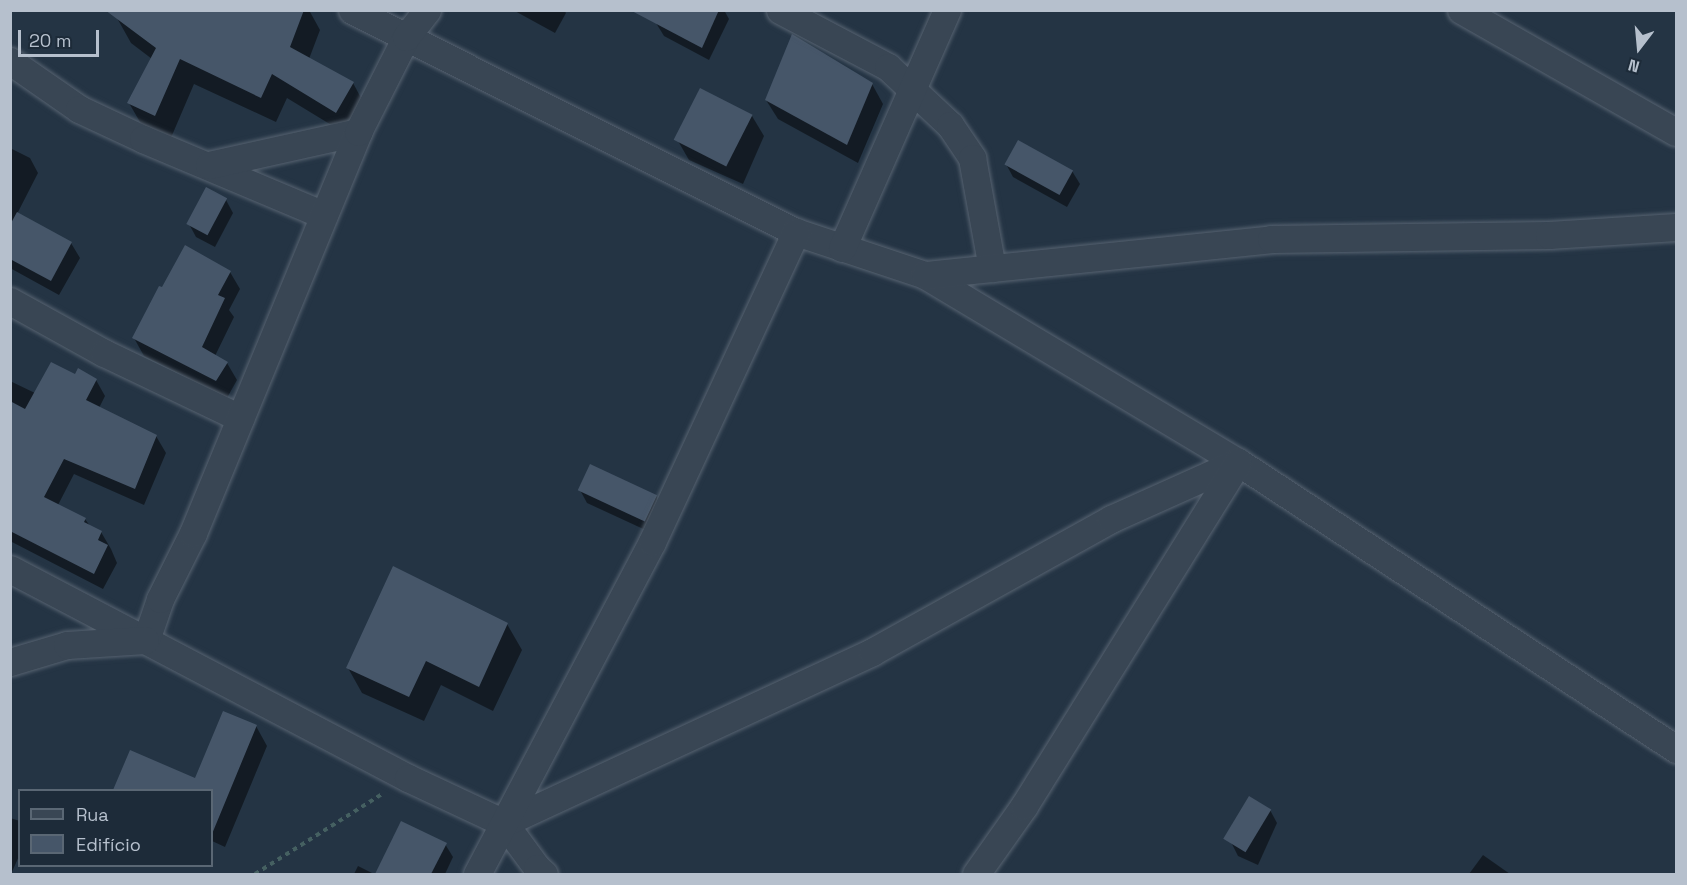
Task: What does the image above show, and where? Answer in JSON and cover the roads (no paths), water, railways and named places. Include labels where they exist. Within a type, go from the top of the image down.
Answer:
[{"type":"street","points":[[352,10],[796,232],[925,275],[1238,462],[1677,748]]},
{"type":"street","points":[[146,640],[160,599],[193,533],[358,132],[406,37],[427,10]]},
{"type":"street","points":[[780,10],[888,68],[950,125],[972,158],[992,268]]},
{"type":"street","points":[[842,248],[947,10]]},
{"type":"street","points":[[1461,10],[1677,132]]},
{"type":"street","points":[[10,61],[79,109],[143,140],[209,165],[324,215]]},
{"type":"street","points":[[209,165],[358,132]]},
{"type":"street","points":[[925,275],[1270,239],[1549,235],[1677,227]]},
{"type":"street","points":[[477,874],[652,542],[796,232]]},
{"type":"street","points":[[10,301],[104,353],[240,418]]},
{"type":"street","points":[[504,823],[872,652],[1111,519],[1238,462]]},
{"type":"street","points":[[976,874],[1024,806],[1238,462]]},
{"type":"street","points":[[10,569],[408,778],[504,823],[537,868],[544,874]]},
{"type":"street","points":[[10,662],[67,645],[146,640]]}]
